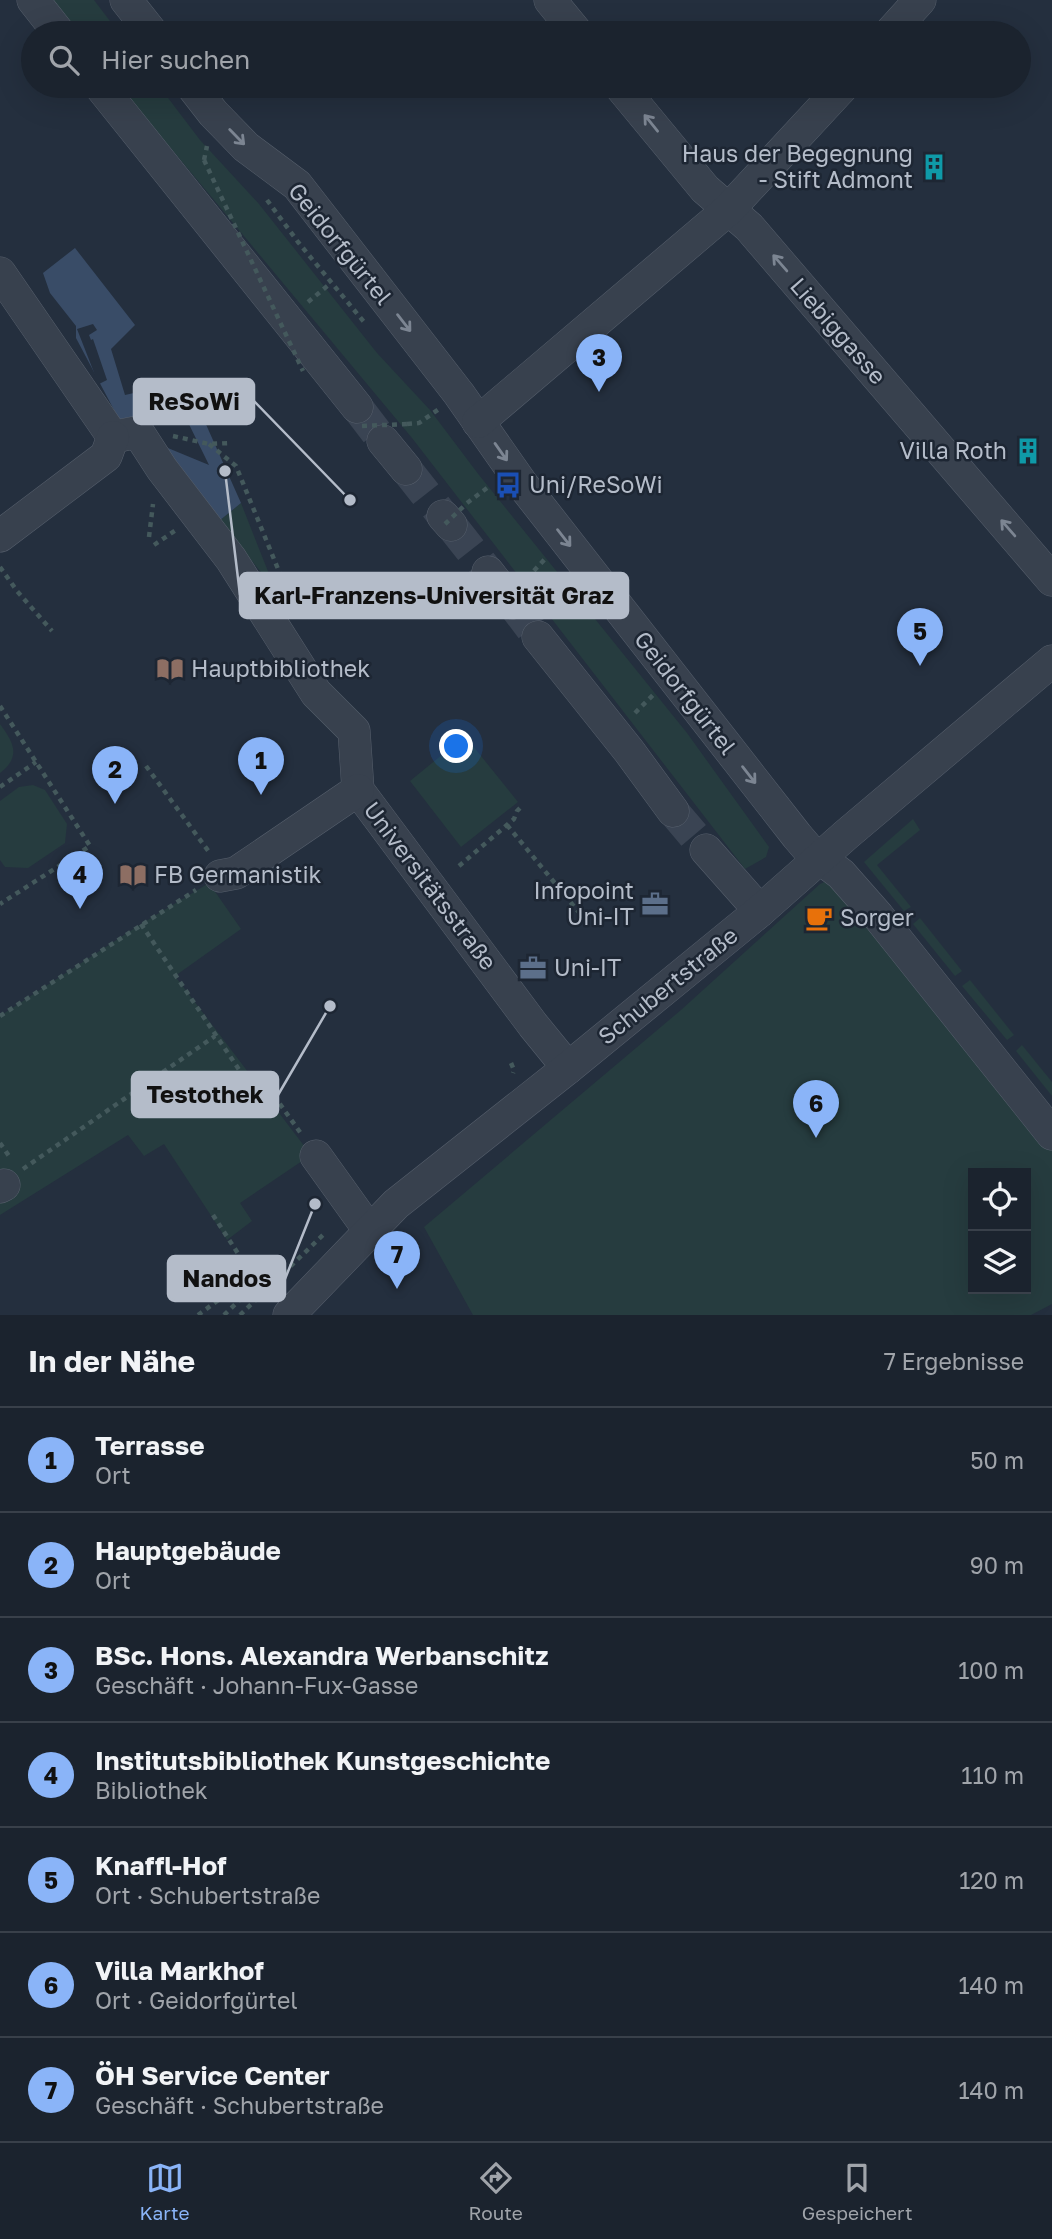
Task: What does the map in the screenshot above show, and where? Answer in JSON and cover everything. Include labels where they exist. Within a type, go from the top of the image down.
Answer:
[{"type":"street","points":[[33,0],[50,21]]},
{"type":"street","points":[[126,0],[143,21]]},
{"type":"street","points":[[550,0],[567,21]]},
{"type":"street","points":[[901,21],[920,0]]},
{"type":"street","points":[[109,98],[405,469]]},
{"type":"street","name":"Geidorfgürtel","points":[[201,98],[246,147],[298,185],[459,394],[522,484],[788,825],[809,850],[841,874],[877,916],[1052,1134]]},
{"type":"street","name":"Liebiggasse","points":[[630,98],[705,189],[758,237],[1052,580]]},
{"type":"street","points":[[478,422],[729,209],[832,98]]},
{"type":"street","points":[[0,272],[113,437],[106,456],[0,536]]},
{"type":"street","name":"Universitätsstraße","points":[[113,437],[138,432],[231,559],[316,693],[354,731],[358,790],[568,1069]]},
{"type":"street","points":[[488,572],[518,592]]},
{"type":"street","points":[[538,637],[673,811]]},
{"type":"street","name":"Schubertstraße","points":[[289,1315],[396,1204],[568,1069],[760,911],[819,857],[1052,661]]},
{"type":"street","points":[[215,864],[236,873],[358,790]]},
{"type":"street","points":[[706,850],[760,911]]},
{"type":"street","points":[[316,1156],[369,1230]]},
{"type":"path","points":[[204,160],[303,371]]},
{"type":"path","points":[[266,198],[371,331]]},
{"type":"path","points":[[318,295],[331,283]]},
{"type":"path","points":[[368,425],[419,423],[442,407]]},
{"type":"path","points":[[230,443],[209,444],[236,466],[289,596]]},
{"type":"path","points":[[475,498],[492,485]]},
{"type":"path","points":[[518,592],[538,566]]},
{"type":"path","points":[[0,567],[52,631]]},
{"type":"path","points":[[0,706],[90,846],[0,904]]},
{"type":"path","points":[[0,787],[36,762]]},
{"type":"path","points":[[0,1016],[141,924],[215,864],[146,766]]},
{"type":"path","points":[[459,866],[514,819],[521,807]]},
{"type":"path","points":[[507,825],[586,921]]},
{"type":"path","points":[[141,924],[242,1074],[271,1090],[316,1156]]},
{"type":"path","points":[[2,1186],[215,1036]]},
{"type":"path","points":[[213,1215],[263,1292]]},
{"type":"path","points":[[198,1315],[253,1275]]},
{"type":"path","points":[[224,1315],[257,1283]]},
{"type":"green space","points":[[50,0],[94,0],[110,21],[67,21]]},
{"type":"green space","points":[[129,98],[168,98],[200,140],[259,204],[377,353],[430,410],[479,475],[687,733],[769,847],[766,857],[745,869],[412,438]]},
{"type":"green space","points":[[241,503],[275,589],[219,521]]},
{"type":"green space","points":[[0,724],[12,743],[13,755],[7,767],[0,773]]},
{"type":"green space","points":[[465,736],[518,802],[461,847],[410,781]]},
{"type":"green space","points":[[33,785],[45,790],[67,824],[65,843],[28,868],[5,867],[0,860],[0,801],[19,787]]},
{"type":"green space","points":[[913,819],[920,830],[877,865],[911,907],[904,911],[864,862]]},
{"type":"green space","points":[[841,874],[1052,1134],[1052,1304],[1031,1315],[473,1315],[424,1227],[681,1010],[820,884]]},
{"type":"green space","points":[[209,883],[241,929],[175,976],[311,1155],[240,1203],[252,1221],[227,1240],[164,1144],[144,1156],[128,1135],[0,1215],[0,1016]]},
{"type":"green space","points":[[920,918],[962,971],[955,976],[913,924]]},
{"type":"green space","points":[[970,980],[1014,1035],[1007,1040],[962,986]]},
{"type":"green space","points":[[1022,1045],[1052,1082],[1052,1096],[1016,1051]]},
{"type":"water","points":[[75,248],[135,325],[111,349],[125,395],[182,382],[196,402],[241,503],[219,521],[163,446],[209,465],[180,406],[122,425],[76,338],[76,326],[50,293],[43,273]]},
{"type":"pier","points":[[93,324],[97,330],[89,335],[91,340],[93,339],[107,380],[97,385],[77,329]]},
{"type":"tunnel","points":[[357,407],[383,441]]},
{"type":"tunnel","points":[[406,469],[443,516]]},
{"type":"tunnel","points":[[451,525],[488,572]]},
{"type":"tunnel","points":[[512,603],[538,637]]},
{"type":"tunnel","points":[[673,811],[706,850]]},
{"type":"place","name":"Haus der Begegnung - Stift Admont","points":[[934,167]]},
{"type":"place","name":"BSc. Hons. Alexandra Werbanschitz","points":[[599,392]]},
{"type":"place","name":"Villa Roth","points":[[1028,451]]},
{"type":"place","name":"Karl-Franzens-Universität Graz","points":[[225,471]]},
{"type":"place","name":"Uni/ReSoWi","points":[[508,485]]},
{"type":"place","name":"ReSoWi","points":[[350,500]]},
{"type":"place","name":"Knaffl-Hof","points":[[920,666]]},
{"type":"place","name":"Hauptbibliothek","points":[[170,669]]},
{"type":"place","name":"Terrasse","points":[[261,795]]},
{"type":"place","name":"Hauptgebäude","points":[[115,804]]},
{"type":"place","name":"FB Germanistik","points":[[133,875]]},
{"type":"place","name":"Infopoint Uni-IT","points":[[655,904]]},
{"type":"place","name":"Institutsbibliothek Kunstgeschichte","points":[[80,909]]},
{"type":"place","name":"Sorger","points":[[819,918]]},
{"type":"place","name":"Uni-IT","points":[[533,968]]},
{"type":"place","name":"Testothek","points":[[330,1006]]},
{"type":"place","name":"Villa Markhof","points":[[816,1138]]},
{"type":"place","name":"Nandos","points":[[315,1204]]},
{"type":"place","name":"ÖH Service Center","points":[[397,1289]]}]
